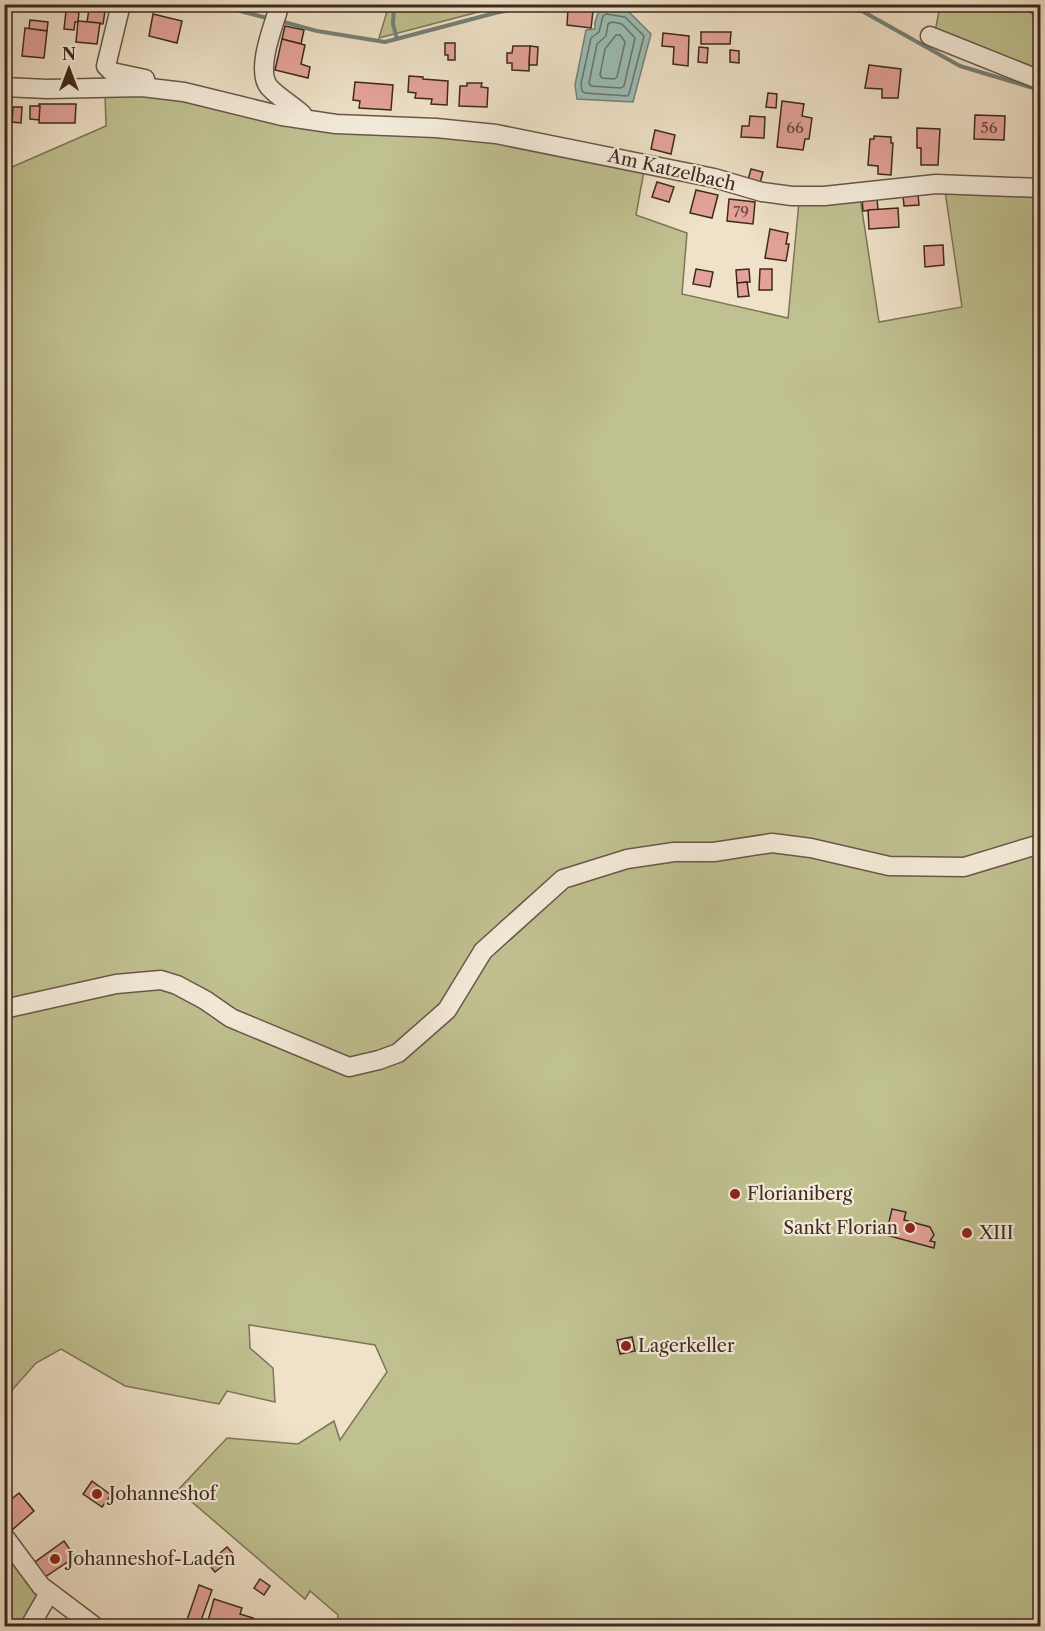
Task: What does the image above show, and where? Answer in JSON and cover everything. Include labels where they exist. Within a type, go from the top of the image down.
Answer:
[{"type":"street","name":"Am Katzelbach","points":[[121,4],[105,66],[112,72],[157,82],[164,90]]},
{"type":"street","points":[[280,4],[264,60],[265,80],[274,92],[302,114],[304,119]]},
{"type":"street","points":[[930,36],[1041,80]]},
{"type":"street","name":"Am Katzelbach","points":[[4,87],[47,89],[127,86],[184,92],[265,112],[336,124],[436,128],[496,134],[714,178],[762,192],[792,196],[824,196],[936,184],[1041,188]]},
{"type":"street","points":[[4,1009],[116,984],[160,980],[177,985],[205,1000],[231,1018],[350,1067],[398,1053],[447,1010],[483,951],[562,879],[627,859],[674,852],[714,852],[772,843],[811,848],[889,866],[964,867],[1041,844]]},
{"type":"street","points":[[4,1536],[41,1586],[94,1626]]},
{"type":"street","points":[[30,1626],[49,1593]]},
{"type":"green space","points":[[389,4],[505,5],[379,38]]},
{"type":"green space","points":[[940,5],[1021,5],[1040,20],[1040,74],[935,32]]},
{"type":"green space","points":[[105,93],[157,95],[511,140],[644,171],[636,215],[687,233],[682,294],[788,318],[799,202],[860,197],[879,322],[962,307],[945,191],[1040,195],[1040,1626],[337,1626],[338,1615],[310,1591],[305,1599],[178,1490],[227,1438],[298,1444],[334,1421],[340,1440],[387,1372],[375,1345],[249,1325],[250,1348],[273,1368],[275,1402],[227,1391],[219,1404],[125,1386],[61,1349],[36,1363],[5,1398],[5,170],[106,126]]},
{"type":"green space","points":[[4,1548],[42,1596],[25,1626],[5,1626]]},
{"type":"water","points":[[600,7],[628,11],[651,34],[633,102],[577,99],[575,85],[586,30],[595,29]]},
{"type":"building","points":[[89,9],[105,11],[103,24],[87,22]]},
{"type":"building","points":[[568,9],[593,11],[591,28],[567,25]]},
{"type":"building","points":[[66,11],[79,12],[74,30],[64,29]]},
{"type":"building","points":[[153,14],[182,21],[177,43],[149,36]]},
{"type":"building","points":[[30,20],[48,22],[47,31],[29,29]]},
{"type":"building","points":[[78,21],[100,23],[97,44],[76,42]]},
{"type":"building","points":[[285,26],[304,30],[301,44],[282,39]]},
{"type":"building","points":[[25,28],[47,31],[44,58],[22,56]]},
{"type":"building","points":[[701,32],[731,32],[730,44],[701,44]]},
{"type":"building","points":[[663,33],[689,36],[688,66],[673,64],[674,47],[662,46]]},
{"type":"building","points":[[282,39],[305,45],[301,64],[310,67],[308,78],[275,70]]},
{"type":"building","points":[[445,43],[455,43],[455,60],[448,60],[448,55],[445,55]]},
{"type":"building","points":[[513,46],[530,46],[529,71],[512,70],[512,63],[507,63],[507,53],[512,53]]},
{"type":"building","points":[[530,46],[538,47],[537,65],[529,65]]},
{"type":"building","points":[[699,47],[708,48],[707,63],[698,62]]},
{"type":"building","points":[[730,50],[739,51],[739,63],[730,62]]},
{"type":"building","points":[[869,65],[901,69],[898,98],[882,98],[882,89],[865,88]]},
{"type":"building","points":[[409,76],[448,81],[447,105],[431,104],[432,99],[415,98],[416,93],[408,92]]},
{"type":"building","points":[[355,82],[393,85],[391,110],[359,108],[360,101],[353,100]]},
{"type":"building","points":[[467,83],[482,83],[481,87],[488,88],[487,107],[459,106],[460,86],[467,86]]},
{"type":"building","points":[[768,93],[777,94],[776,108],[766,107]]},
{"type":"building","points":[[782,101],[804,104],[802,116],[812,118],[809,139],[805,139],[803,150],[777,147]]},
{"type":"building","points":[[39,104],[76,104],[75,123],[39,123]]},
{"type":"building","points":[[30,106],[40,106],[39,120],[30,119]]},
{"type":"building","points":[[13,107],[22,107],[21,123],[12,122]]},
{"type":"building","points":[[975,115],[1005,116],[1004,140],[974,139]]},
{"type":"building","points":[[750,116],[765,117],[764,138],[741,137],[742,126],[749,126]]},
{"type":"building","points":[[917,128],[940,129],[938,165],[921,165],[921,148],[917,148]]},
{"type":"building","points":[[655,130],[675,135],[671,154],[651,149]]},
{"type":"building","points":[[874,136],[891,137],[891,143],[893,143],[891,175],[878,174],[878,166],[868,165],[870,139],[874,139]]},
{"type":"building","points":[[751,169],[763,172],[760,183],[748,180]]},
{"type":"building","points":[[657,182],[674,187],[669,202],[652,197]]},
{"type":"building","points":[[696,190],[718,195],[712,218],[690,213]]},
{"type":"building","points":[[918,194],[919,205],[904,206],[903,196]]},
{"type":"building","points":[[862,198],[877,198],[878,210],[863,211]]},
{"type":"building","points":[[729,199],[755,202],[753,224],[727,221]]},
{"type":"building","points":[[898,208],[899,227],[869,229],[868,210]]},
{"type":"building","points":[[770,229],[788,233],[786,261],[765,258]]},
{"type":"building","points":[[943,245],[944,265],[925,267],[924,246]]},
{"type":"building","points":[[696,269],[713,272],[710,287],[693,284]]},
{"type":"building","points":[[749,269],[750,282],[737,283],[736,270]]},
{"type":"building","points":[[760,269],[772,269],[772,290],[759,290]]},
{"type":"building","points":[[747,282],[749,296],[738,297],[737,283]]},
{"type":"building","name":"Sankt Florian","points":[[892,1209],[906,1212],[904,1220],[930,1227],[934,1235],[930,1241],[935,1242],[934,1248],[886,1235]]},
{"type":"building","name":"Lagerkeller","points":[[632,1337],[635,1351],[620,1354],[617,1340]]},
{"type":"building","name":"Johanneshof","points":[[92,1481],[111,1495],[102,1507],[83,1494]]},
{"type":"building","points":[[19,1493],[34,1511],[12,1530],[4,1521],[4,1505]]},
{"type":"building","name":"Johanneshof-Laden","points":[[64,1541],[75,1557],[45,1577],[35,1562]]},
{"type":"building","points":[[227,1547],[235,1556],[215,1572],[206,1561],[211,1557],[213,1559]]},
{"type":"building","points":[[260,1579],[270,1586],[264,1595],[254,1588]]},
{"type":"building","points":[[199,1585],[212,1590],[199,1626],[185,1626]]},
{"type":"building","points":[[214,1599],[242,1608],[240,1614],[253,1618],[250,1626],[227,1626],[208,1621]]},
{"type":"waterway","points":[[213,4],[271,19]]},
{"type":"waterway","points":[[394,4],[393,24],[397,39]]},
{"type":"waterway","points":[[280,21],[317,31],[385,42],[495,13],[541,4]]},
{"type":"waterway","points":[[833,4],[862,11],[960,66],[1040,90]]},
{"type":"place","name":"Florianiberg","points":[[735,1194]]},
{"type":"place","name":"Sankt Florian","points":[[910,1228]]},
{"type":"place","name":"XIII","points":[[967,1233]]},
{"type":"place","name":"Lagerkeller","points":[[626,1346]]},
{"type":"place","name":"Johanneshof","points":[[97,1494]]},
{"type":"place","name":"Johanneshof-Laden","points":[[55,1559]]}]
